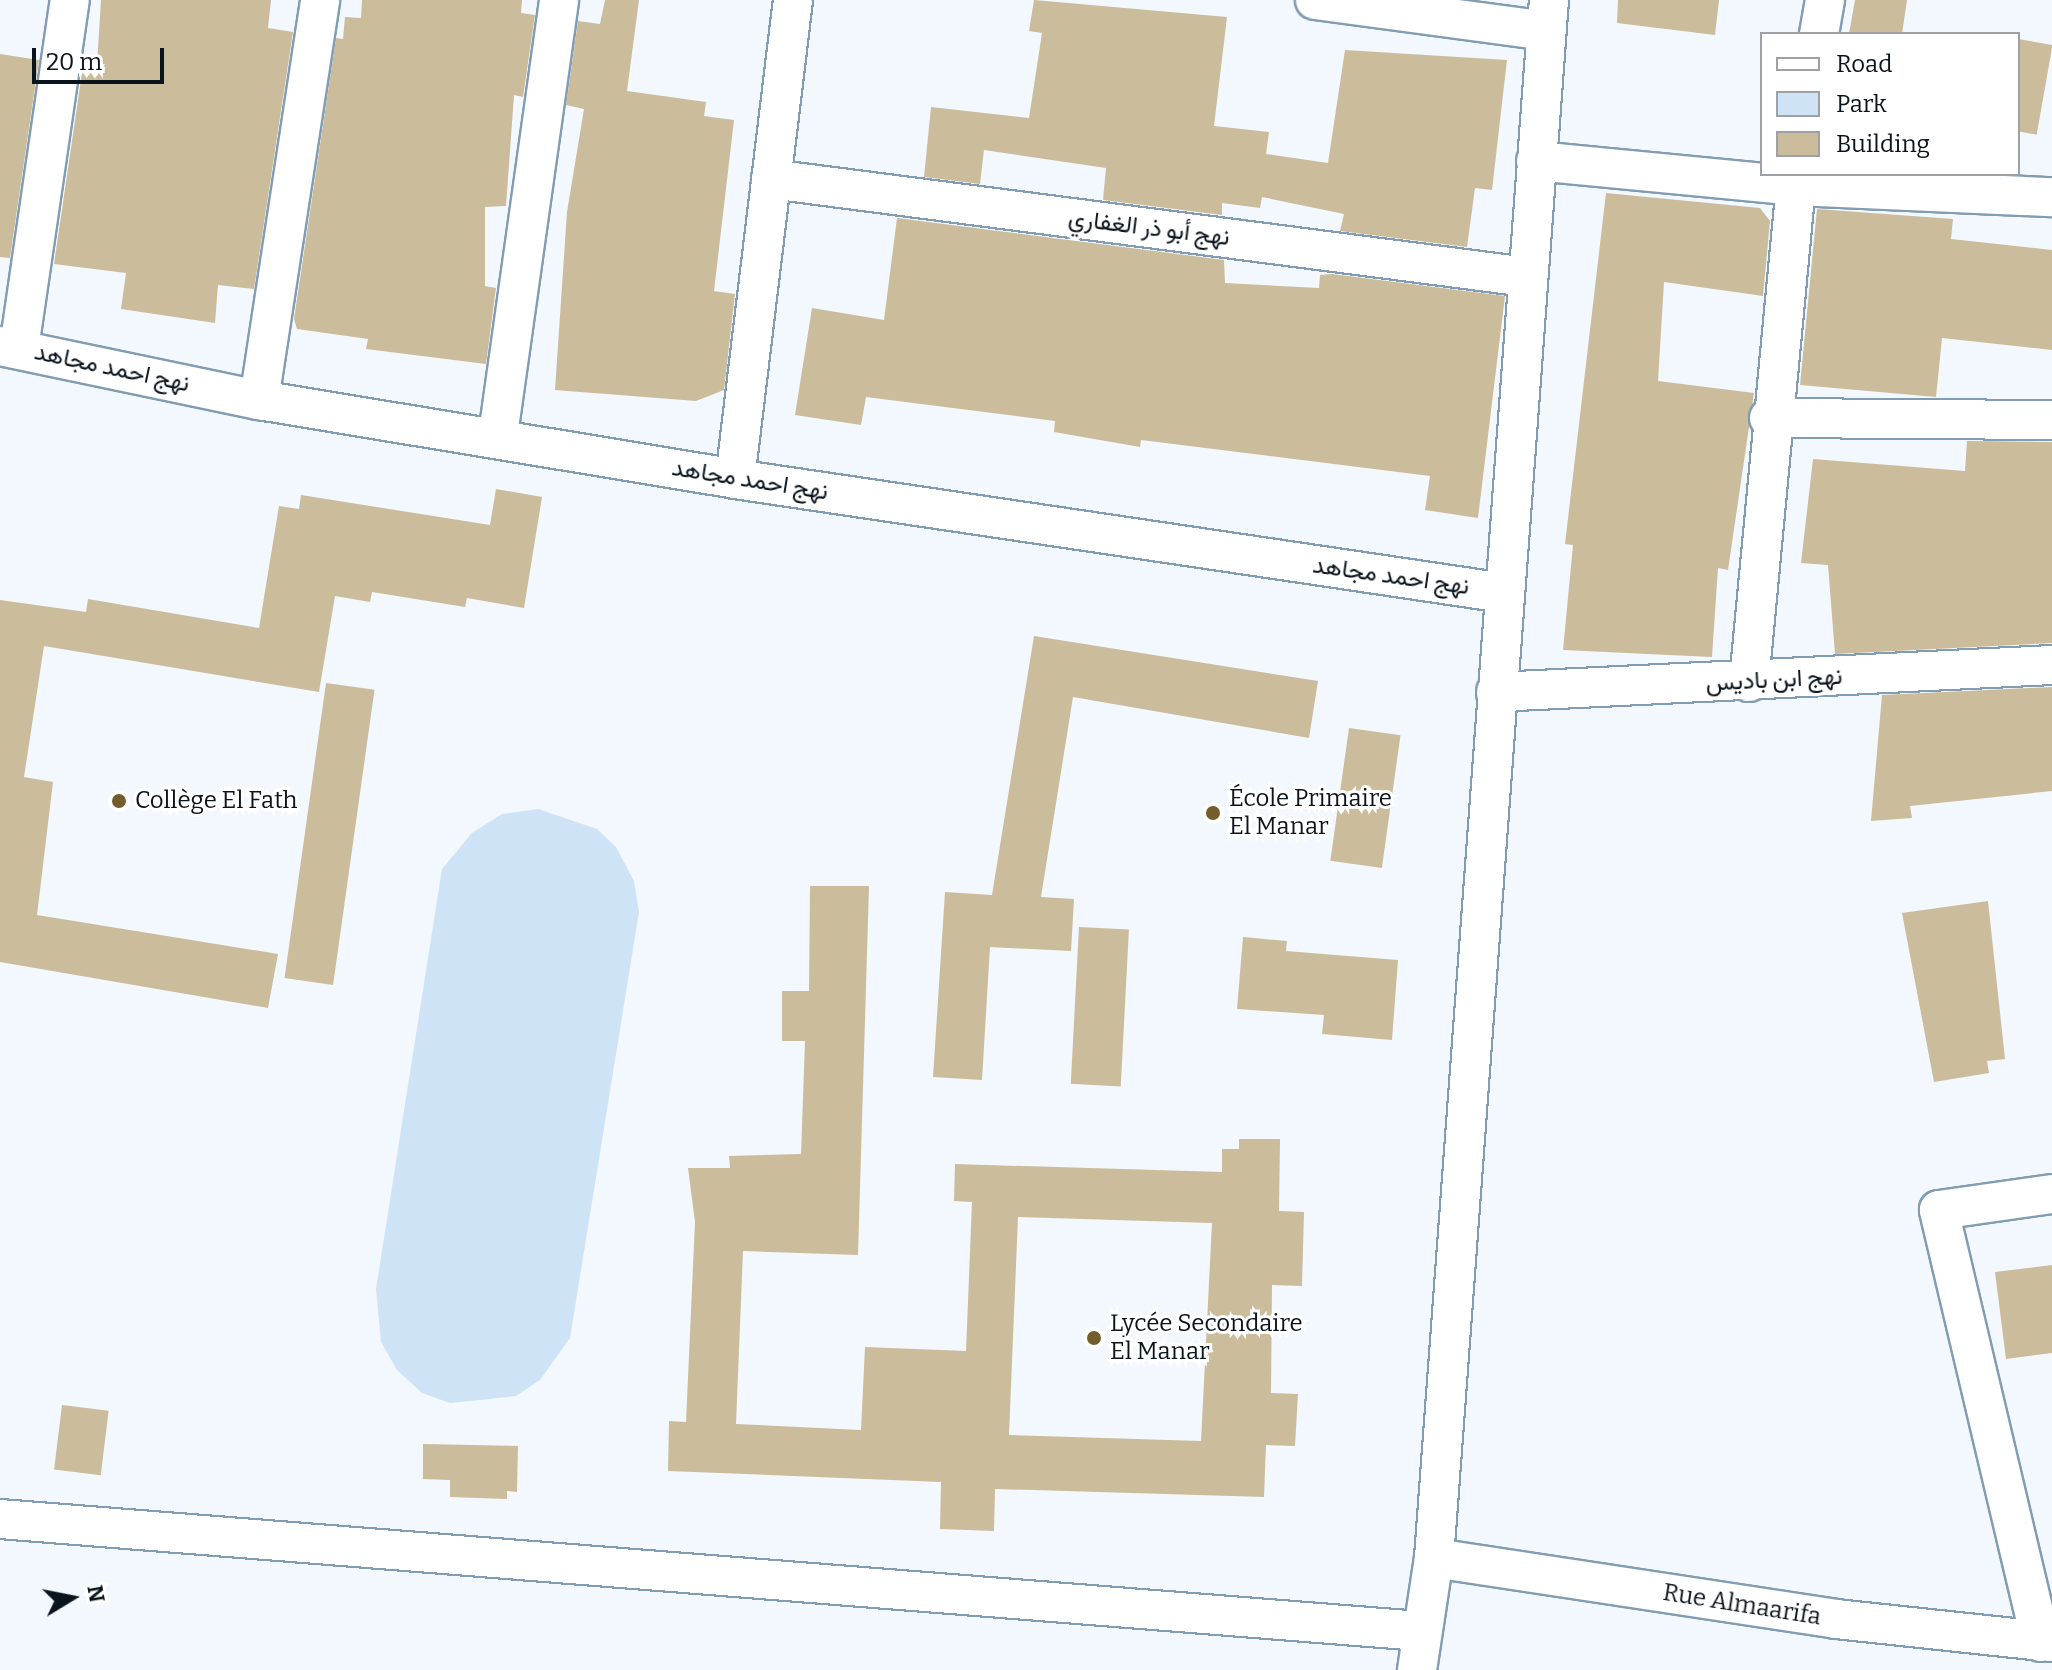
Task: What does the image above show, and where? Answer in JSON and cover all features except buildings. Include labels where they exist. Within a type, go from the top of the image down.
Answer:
[{"type":"street","points":[[10,347],[70,0]]},
{"type":"street","points":[[259,400],[320,0]]},
{"type":"street","points":[[498,435],[559,0]]},
{"type":"street","points":[[735,479],[793,0]]},
{"type":"street","points":[[1315,0],[1548,16],[1434,1558],[1419,1631],[1417,1670]]},
{"type":"street","points":[[1819,32],[1825,0]]},
{"type":"street","points":[[1536,161],[2052,197]]},
{"type":"street","name":"نهج أبو ذر الغفاري","points":[[771,179],[1527,277]]},
{"type":"street","points":[[1749,682],[1769,418],[1796,180]]},
{"type":"street","name":"نهج احمد مجاهد","points":[[10,347],[259,400],[498,435],[735,479],[1504,593]]},
{"type":"street","points":[[1769,418],[2052,420]]},
{"type":"street","name":"نهج ابن باديس","points":[[1496,692],[2052,665]]},
{"type":"street","points":[[2047,1642],[1939,1210],[2052,1194]]},
{"type":"street","points":[[0,1519],[1419,1631]]},
{"type":"street","name":"Rue Almaarifa","points":[[1434,1558],[1836,1619],[2047,1642]]},
{"type":"green space","points":[[538,809],[597,829],[616,847],[634,881],[639,912],[570,1338],[540,1380],[516,1396],[450,1403],[422,1393],[397,1370],[381,1342],[376,1289],[442,869],[472,833],[502,814]]},
{"type":"place","name":"Collège El Fath","points":[[119,801]]},
{"type":"place","name":"École Primaire El Manar","points":[[1213,813]]},
{"type":"place","name":"Lycée Secondaire El Manar","points":[[1094,1338]]}]
